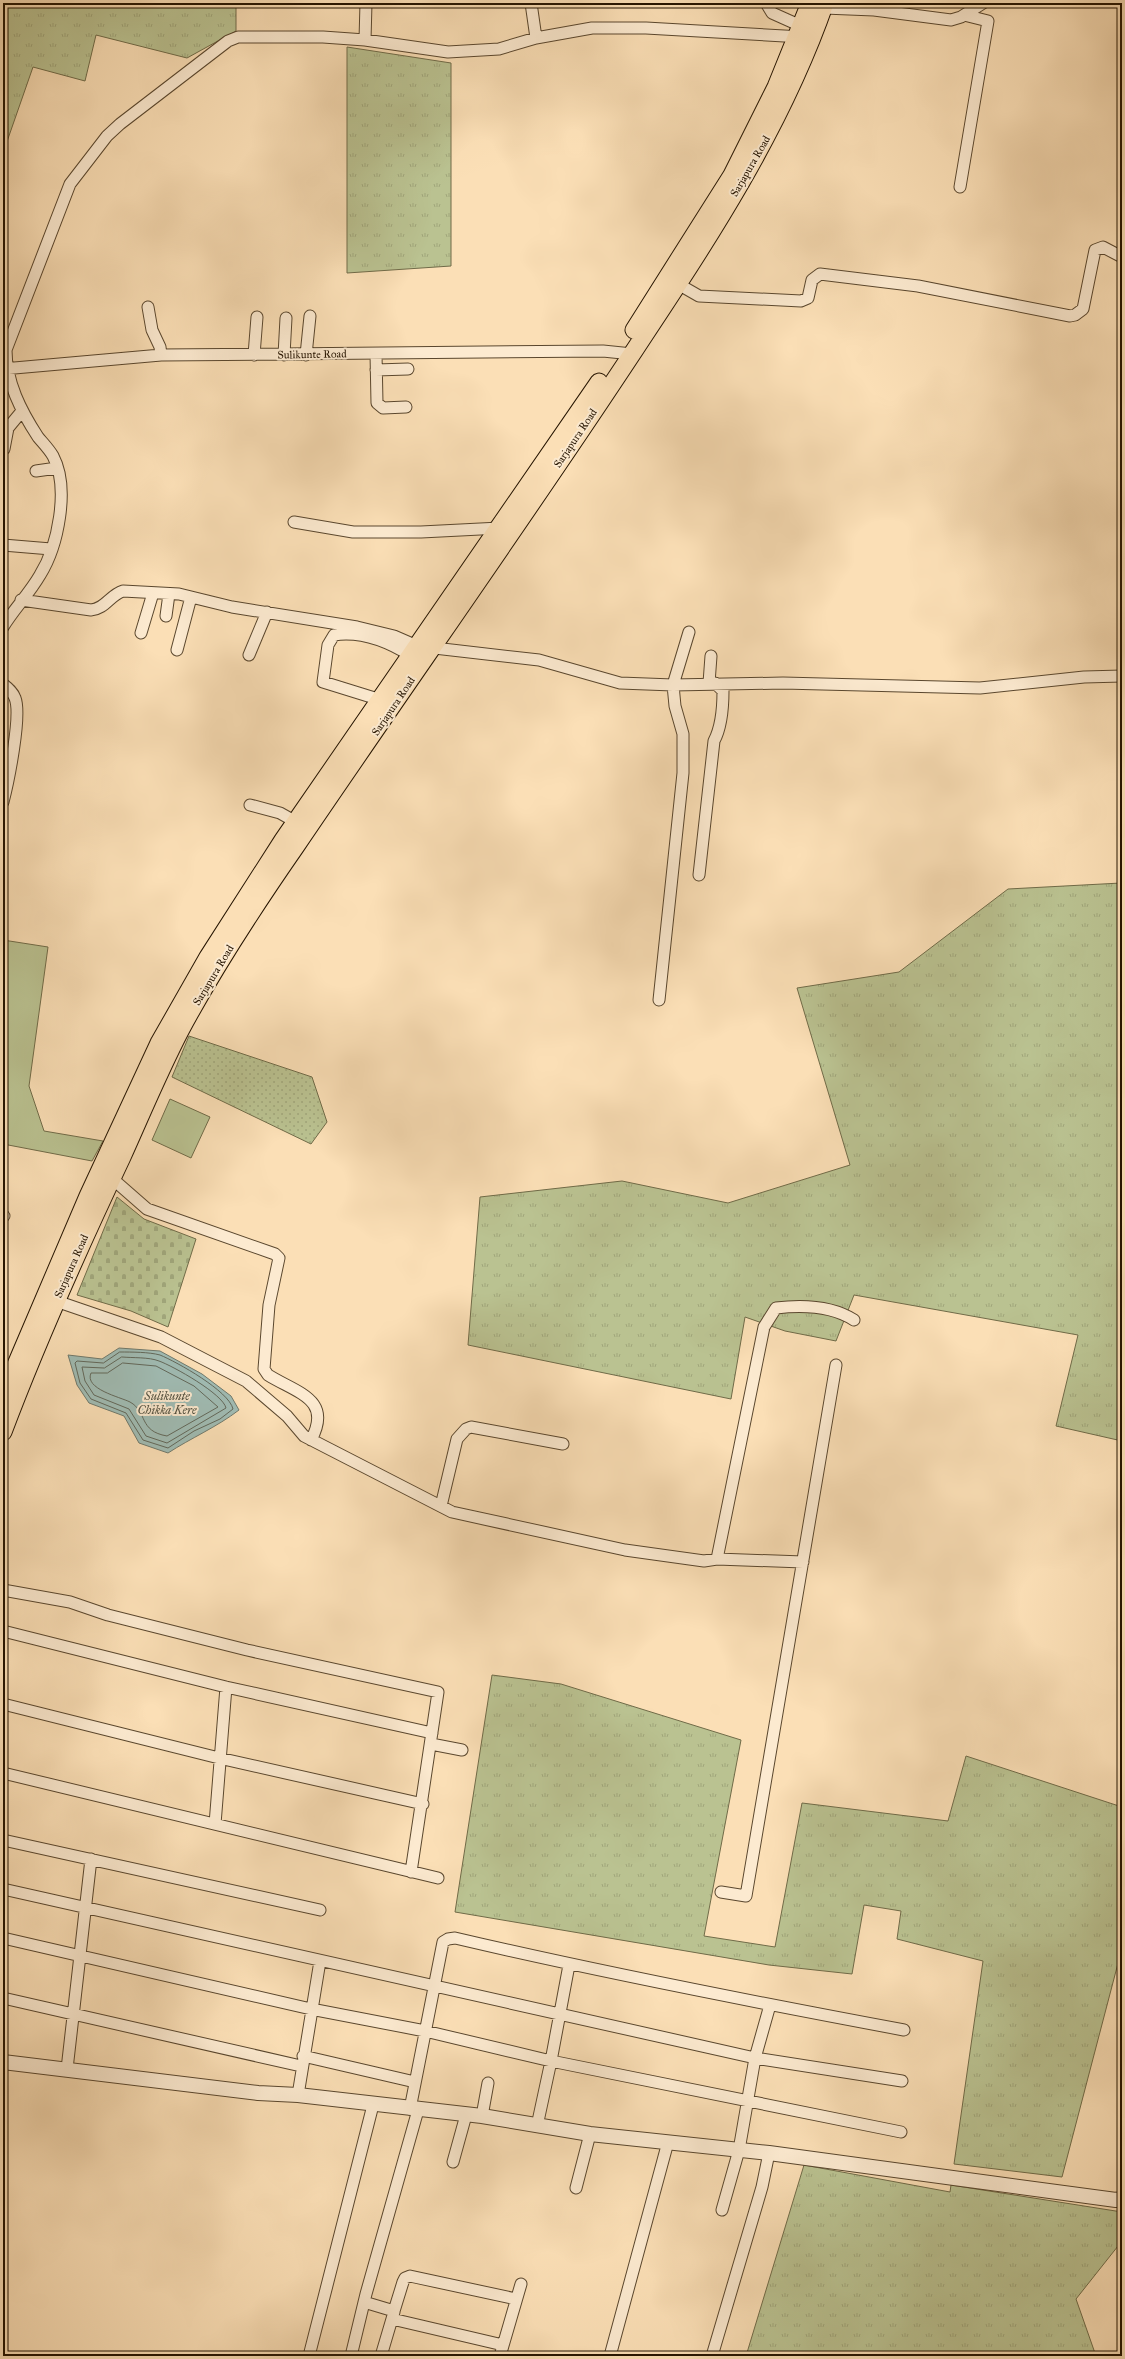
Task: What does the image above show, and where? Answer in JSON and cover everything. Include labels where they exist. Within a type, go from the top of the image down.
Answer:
[{"type":"main road","name":"Sarjapura Road","points":[[3,1432],[160,1043],[190,988],[296,822],[381,700],[420,650],[626,353],[676,266],[732,175],[803,34],[820,5]]},
{"type":"main road","name":"Sarjapura Road","points":[[3,1395],[63,1252],[106,1174],[179,1033],[225,956],[420,650],[500,528],[626,353],[678,284],[755,160],[785,102],[803,34]]},
{"type":"street","points":[[364,40],[366,3]]},
{"type":"street","points":[[531,3],[536,38]]},
{"type":"street","points":[[766,3],[772,13],[803,34]]},
{"type":"street","points":[[820,5],[951,20],[964,15],[982,3]]},
{"type":"street","points":[[960,187],[988,21],[964,15]]},
{"type":"street","points":[[3,627],[7,612],[21,600],[40,576],[51,549],[59,523],[62,501],[57,468],[53,456],[22,411],[4,368],[4,350],[70,184],[107,136],[120,124],[232,39],[314,36],[364,40],[448,52],[499,49],[536,38],[592,28],[646,28],[803,34]]},
{"type":"street","points":[[678,284],[699,296],[801,301],[808,298],[812,280],[820,274],[918,286],[1070,316],[1075,315],[1083,309],[1095,250],[1103,247],[1122,257]]},
{"type":"street","points":[[148,307],[152,330],[160,347],[161,355]]},
{"type":"street","points":[[306,355],[310,316]]},
{"type":"street","points":[[254,355],[257,317]]},
{"type":"street","points":[[284,355],[286,318]]},
{"type":"street","name":"Sulikunte Road","points":[[4,368],[161,355],[626,353]]},
{"type":"street","points":[[376,354],[377,403],[379,406],[406,407]]},
{"type":"street","points":[[376,370],[408,369]]},
{"type":"street","points":[[4,449],[8,428],[22,411]]},
{"type":"street","points":[[36,471],[57,468]]},
{"type":"street","points":[[294,522],[353,532],[421,532],[500,528]]},
{"type":"street","points":[[3,545],[51,549]]},
{"type":"street","points":[[21,600],[91,610],[100,608],[116,594],[122,591],[169,594],[191,597],[232,607],[357,627],[394,636],[420,650]]},
{"type":"street","points":[[141,633],[153,593]]},
{"type":"street","points":[[166,616],[169,594]]},
{"type":"street","points":[[176,650],[191,597]]},
{"type":"street","points":[[249,655],[267,612]]},
{"type":"street","points":[[659,1000],[683,773],[683,734],[675,706],[673,685],[689,632]]},
{"type":"street","points":[[381,700],[323,682],[322,677],[328,645],[334,635],[374,639],[393,645],[420,650],[539,660],[620,683],[673,685],[783,682],[980,688],[1084,677],[1122,676]]},
{"type":"street","points":[[711,656],[712,683]]},
{"type":"street","points":[[699,875],[714,741],[718,733],[723,707],[723,691],[712,683]]},
{"type":"street","points":[[3,684],[12,691],[17,705],[11,774],[3,802]]},
{"type":"street","points":[[250,805],[280,812],[296,822]]},
{"type":"street","points":[[106,1174],[147,1209],[275,1254],[279,1258],[269,1305],[264,1369],[268,1375],[314,1402],[319,1412],[318,1427],[310,1440]]},
{"type":"street","points":[[56,1301],[160,1337],[246,1381],[287,1416],[304,1436],[310,1440],[452,1512],[625,1550],[704,1561],[717,1559],[803,1562]]},
{"type":"street","points":[[717,1559],[764,1327],[776,1308],[791,1306],[843,1313],[854,1320]]},
{"type":"street","points":[[721,1892],[746,1896],[836,1365]]},
{"type":"street","points":[[441,1506],[457,1439],[466,1429],[471,1427],[563,1444]]},
{"type":"street","points":[[3,1590],[70,1602],[108,1615],[247,1650],[438,1692],[423,1804],[410,1872]]},
{"type":"street","points":[[3,1631],[431,1738],[462,1750]]},
{"type":"street","points":[[215,1824],[219,1758],[226,1686]]},
{"type":"street","points":[[3,1704],[219,1758],[423,1804]]},
{"type":"street","points":[[3,1773],[438,1878]]},
{"type":"street","points":[[3,1840],[320,1910]]},
{"type":"street","points":[[67,2069],[87,1908],[91,1859]]},
{"type":"street","points":[[3,1889],[755,2058],[902,2081]]},
{"type":"street","points":[[3,1938],[312,2009],[425,2031],[551,2061],[901,2132]]},
{"type":"street","points":[[351,2356],[414,2110],[415,2082],[425,2031],[443,1942],[448,1939],[455,1938],[569,1964],[770,2005],[904,2030]]},
{"type":"street","points":[[298,2095],[302,2061],[320,1961]]},
{"type":"street","points":[[537,2126],[569,1964]]},
{"type":"street","points":[[3,1998],[302,2061],[415,2082]]},
{"type":"street","points":[[722,2210],[739,2150],[746,2101],[755,2058],[770,2005]]},
{"type":"street","points":[[3,2062],[258,2093],[298,2095],[414,2110],[482,2116],[590,2134],[769,2153],[1064,2194],[1116,2200],[1122,2199]]},
{"type":"street","points":[[482,2116],[488,2082]]},
{"type":"street","points":[[309,2356],[373,2105]]},
{"type":"street","points":[[453,2162],[466,2115]]},
{"type":"street","points":[[576,2188],[590,2134]]},
{"type":"street","points":[[610,2356],[668,2142]]},
{"type":"street","points":[[712,2356],[762,2187],[769,2153]]},
{"type":"street","points":[[381,2356],[405,2278],[410,2276],[516,2299]]},
{"type":"street","points":[[364,2302],[393,2315],[501,2351],[521,2284]]},
{"type":"green space","points":[[3,3],[236,3],[236,31],[187,58],[96,35],[85,81],[33,67],[3,153]]},
{"type":"green space","points":[[347,47],[451,63],[451,266],[347,273]]},
{"type":"green space","points":[[1122,822],[1122,1441],[1056,1426],[1078,1335],[854,1295],[836,1341],[785,1331],[745,1317],[731,1399],[468,1345],[480,1197],[622,1181],[728,1203],[850,1165],[797,988],[899,972],[1008,889],[1121,883]]},
{"type":"green space","points":[[3,940],[48,947],[29,1086],[44,1131],[103,1141],[92,1161],[3,1144]]},
{"type":"green space","points":[[189,1036],[312,1077],[327,1122],[311,1144],[172,1077]]},
{"type":"green space","points":[[170,1099],[210,1117],[191,1158],[152,1140]]},
{"type":"green space","points":[[117,1197],[144,1219],[196,1239],[168,1327],[131,1311],[77,1295]]},
{"type":"green space","points":[[492,1675],[561,1684],[741,1740],[704,1936],[775,1947],[802,1803],[948,1821],[966,1756],[1122,1807],[1122,1948],[1062,2177],[954,2164],[983,1961],[897,1939],[901,1911],[864,1905],[852,1974],[769,1965],[455,1912]]},
{"type":"green space","points":[[804,2165],[950,2192],[951,2185],[1122,2212],[1122,2241],[1076,2299],[1096,2356],[746,2356]]},
{"type":"water","name":"Sulikunte Chikka Kere","points":[[119,1348],[160,1351],[202,1374],[231,1396],[239,1410],[222,1422],[168,1453],[139,1443],[124,1416],[89,1403],[77,1385],[68,1355],[102,1359]]}]
